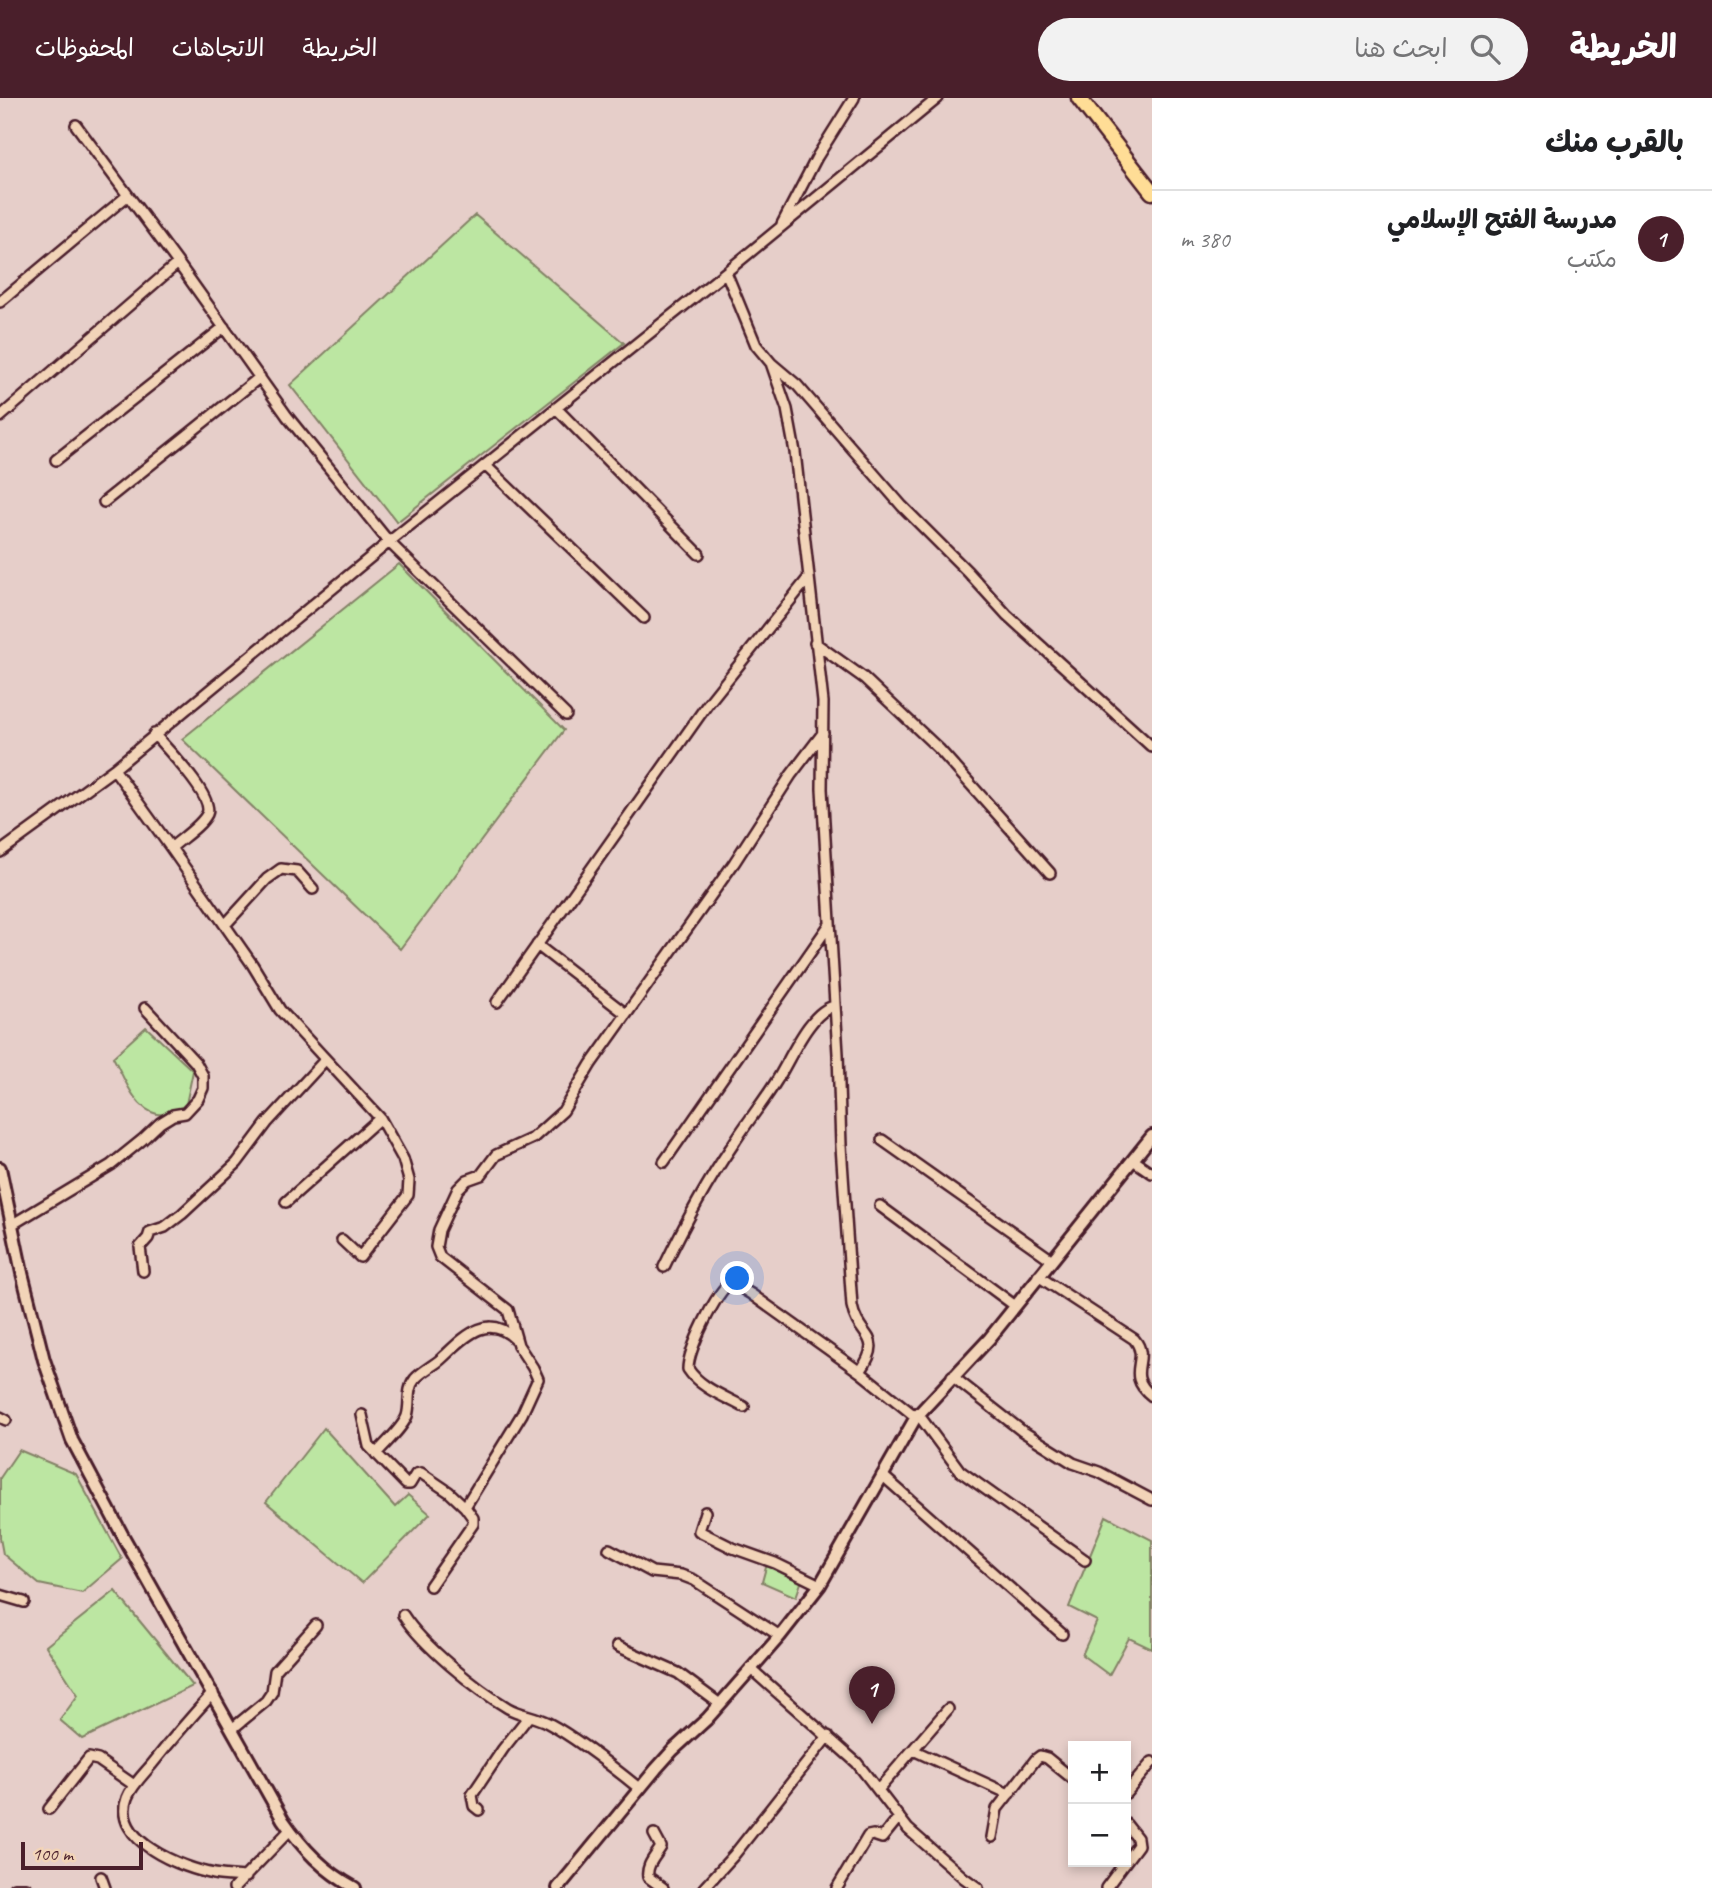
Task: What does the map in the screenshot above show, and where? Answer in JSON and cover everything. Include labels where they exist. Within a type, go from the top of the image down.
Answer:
[{"type":"highway","points":[[1079,98],[1152,192]]},
{"type":"street","points":[[780,227],[817,157],[854,98]]},
{"type":"street","points":[[0,852],[114,769],[389,542],[938,98]]},
{"type":"street","points":[[76,125],[287,416],[389,542],[566,715]]},
{"type":"street","points":[[0,302],[127,196]]},
{"type":"street","points":[[0,417],[178,263]]},
{"type":"street","points":[[726,272],[756,345],[771,363],[797,385],[902,506],[1007,615],[1152,747]]},
{"type":"street","points":[[56,460],[224,327]]},
{"type":"street","points":[[771,363],[787,409],[795,452],[823,702],[822,789],[852,1306],[857,1322],[869,1336],[872,1347],[869,1359],[860,1372]]},
{"type":"street","points":[[104,502],[260,377]]},
{"type":"street","points":[[556,408],[699,554]]},
{"type":"street","points":[[485,465],[644,618]]},
{"type":"street","points":[[497,1002],[707,705],[809,577]]},
{"type":"street","points":[[816,642],[864,678],[939,749],[1050,873]]},
{"type":"street","points":[[516,1340],[508,1310],[440,1257],[436,1247],[439,1230],[461,1185],[481,1175],[496,1155],[533,1138],[563,1111],[591,1064],[740,853],[791,775],[824,732]]},
{"type":"street","points":[[154,734],[197,785],[208,806],[207,815],[171,848]]},
{"type":"street","points":[[114,769],[225,926],[280,1010],[380,1118],[404,1159],[410,1180],[408,1195],[359,1257],[342,1240]]},
{"type":"street","points":[[225,926],[278,870],[289,868],[297,871],[313,889]]},
{"type":"street","points":[[664,1162],[830,924]]},
{"type":"street","points":[[537,945],[626,1014]]},
{"type":"street","points":[[664,1267],[716,1171],[777,1081],[805,1031],[825,1009],[835,1006]]},
{"type":"street","points":[[13,1224],[100,1172],[160,1123],[173,1115],[186,1113],[198,1099],[203,1088],[203,1076],[196,1063],[145,1008]]},
{"type":"street","points":[[143,1271],[140,1247],[150,1232],[168,1225],[237,1163],[256,1136],[325,1060]]},
{"type":"street","points":[[286,1202],[380,1118]]},
{"type":"street","points":[[558,1888],[673,1750],[720,1704],[780,1636],[820,1585],[917,1416],[989,1339],[1152,1136]]},
{"type":"street","points":[[882,1140],[1052,1260]]},
{"type":"street","points":[[1133,1160],[1152,1173]]},
{"type":"street","points":[[0,1168],[4,1208],[13,1224],[44,1360],[72,1440],[124,1538],[290,1830],[307,1853],[326,1870],[355,1888]]},
{"type":"street","points":[[880,1206],[1014,1306]]},
{"type":"street","points":[[1038,1276],[1139,1344],[1142,1354],[1137,1375],[1142,1388],[1152,1396]]},
{"type":"street","points":[[744,1407],[708,1387],[688,1369],[697,1336],[723,1290],[731,1282],[860,1372],[917,1416],[960,1471],[1085,1560]]},
{"type":"street","points":[[376,1454],[406,1418],[408,1396],[416,1377],[439,1361],[461,1339],[476,1330],[496,1329],[510,1334],[536,1373],[537,1384],[522,1414],[465,1507]]},
{"type":"street","points":[[952,1377],[1021,1431],[1073,1463],[1099,1472],[1152,1500]]},
{"type":"street","points":[[362,1415],[368,1444],[406,1485],[410,1484],[416,1474],[421,1473],[449,1492],[473,1518],[473,1524],[430,1586]]},
{"type":"street","points":[[882,1475],[1062,1634]]},
{"type":"street","points":[[705,1513],[699,1531],[820,1585]]},
{"type":"street","points":[[609,1549],[652,1572],[681,1575],[694,1580],[780,1636]]},
{"type":"street","points":[[0,1595],[24,1602]]},
{"type":"street","points":[[403,1615],[418,1634],[458,1671],[509,1709],[549,1723],[640,1789]]},
{"type":"street","points":[[232,1728],[266,1701],[272,1692],[275,1671],[316,1625]]},
{"type":"street","points":[[617,1646],[678,1673],[720,1704]]},
{"type":"street","points":[[751,1668],[857,1763],[908,1829],[978,1888]]},
{"type":"street","points":[[212,1693],[134,1785],[128,1795],[124,1812],[131,1831],[155,1852],[177,1863],[213,1874],[246,1877]]},
{"type":"street","points":[[878,1790],[948,1709]]},
{"type":"street","points":[[480,1810],[474,1806],[472,1795],[529,1716]]},
{"type":"street","points":[[705,1888],[750,1836],[828,1736]]},
{"type":"street","points":[[913,1750],[1009,1794]]},
{"type":"street","points":[[992,1837],[997,1809],[1036,1759],[1040,1756],[1047,1758],[1068,1775]]},
{"type":"street","points":[[49,1809],[89,1758],[98,1759],[134,1785]]},
{"type":"street","points":[[1131,1787],[1152,1762]]},
{"type":"street","points":[[837,1888],[869,1836],[882,1838],[899,1816]]},
{"type":"street","points":[[234,1888],[290,1830]]},
{"type":"street","points":[[1131,1830],[1137,1838],[1138,1845],[1131,1854]]},
{"type":"street","points":[[654,1834],[662,1847],[648,1867],[647,1873],[648,1877],[663,1888]]},
{"type":"street","points":[[1106,1888],[1122,1867]]},
{"type":"street","points":[[101,1877],[105,1888]]},
{"type":"street","points":[[14,1888],[26,1888]]},
{"type":"green space","points":[[475,215],[624,343],[397,522],[290,385]]},
{"type":"green space","points":[[399,564],[564,730],[400,949],[182,739]]},
{"type":"green space","points":[[146,1027],[193,1071],[185,1109],[157,1114],[142,1106],[130,1090],[113,1057]]},
{"type":"green space","points":[[324,1428],[395,1507],[408,1495],[430,1514],[362,1583],[266,1502]]},
{"type":"green space","points":[[19,1450],[76,1474],[122,1559],[82,1593],[39,1584],[3,1554],[0,1538],[0,1478]]},
{"type":"green space","points":[[1106,1516],[1152,1540],[1152,1649],[1129,1638],[1109,1675],[1082,1655],[1097,1621],[1069,1607]]},
{"type":"green space","points":[[768,1560],[803,1577],[796,1597],[762,1582]]},
{"type":"green space","points":[[115,1591],[193,1686],[82,1739],[60,1720],[78,1695],[46,1646]]},
{"type":"place","name":"مدرسة الفتح الإسلامي","points":[[872,1724]]}]
